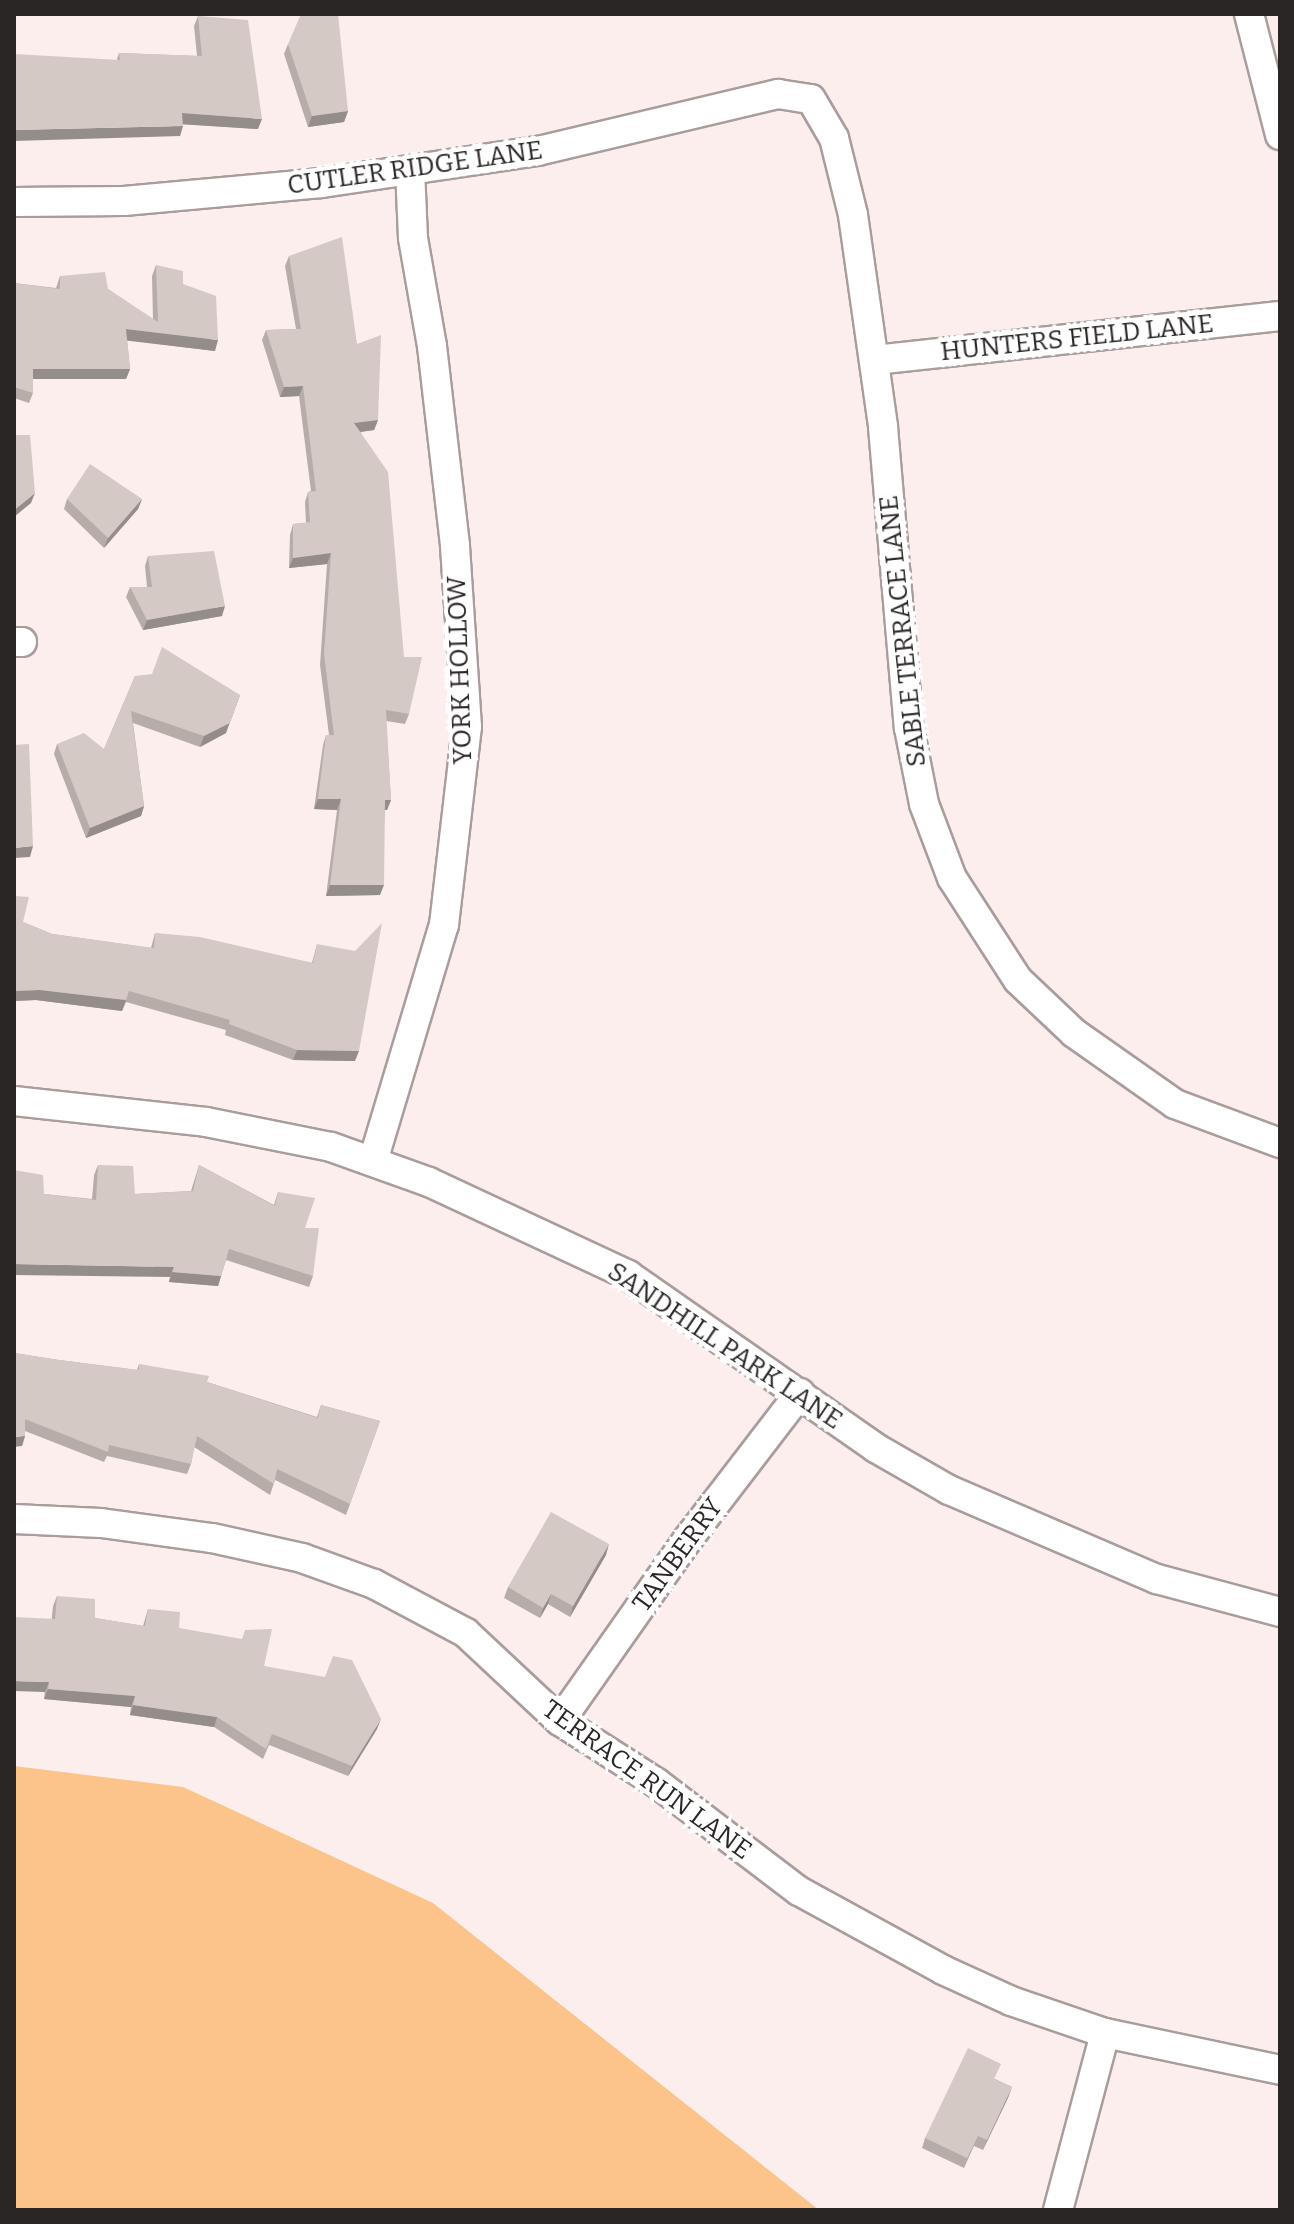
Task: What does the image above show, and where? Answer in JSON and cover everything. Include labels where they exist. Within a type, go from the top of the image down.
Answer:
[{"type":"street","points":[[1249,14],[1280,135]]},
{"type":"street","name":"CUTLER RIDGE LANE","points":[[14,202],[138,200],[410,170],[582,142],[726,103],[778,94],[811,99]]},
{"type":"street","name":"SABLE TERRACE LANE","points":[[811,99],[834,138],[844,177],[875,360],[909,728],[924,804],[952,878],[1018,980],[1074,1033],[1175,1104],[1280,1143]]},
{"type":"street","name":"YORK HOLLOW","points":[[373,1161],[444,925],[467,727],[456,557],[432,346],[413,238],[410,170]]},
{"type":"street","name":"HUNTERS FIELD LANE","points":[[875,360],[1280,316]]},
{"type":"street","name":"SANDHILL PARK LANE","points":[[14,1101],[181,1117],[373,1161],[479,1203],[628,1275],[876,1448],[949,1490],[1157,1579],[1280,1612]]},
{"type":"street","name":"TANBERRY","points":[[560,1721],[688,1539],[800,1393]]},
{"type":"street","name":"TERRACE RUN LANE","points":[[14,1519],[101,1523],[212,1538],[350,1575],[466,1633],[560,1721],[657,1783],[799,1891],[957,1976],[1105,2033],[1280,2070]]},
{"type":"street","points":[[1058,2210],[1105,2033]]},
{"type":"shaded area","points":[[14,1766],[183,1787],[433,1903],[819,2210],[14,2210]]},
{"type":"building","points":[[301,14],[338,14],[348,111],[312,116],[288,44]]},
{"type":"building","points":[[198,16],[248,20],[262,119],[182,113],[183,126],[14,130],[14,54],[120,60],[119,53],[202,56]]},
{"type":"building","points":[[342,237],[357,344],[381,335],[378,420],[354,423],[388,472],[404,657],[422,657],[409,714],[386,710],[391,800],[385,800],[384,885],[330,885],[341,799],[318,799],[326,735],[334,735],[324,654],[331,553],[293,558],[293,524],[310,522],[308,492],[316,491],[303,386],[284,387],[266,330],[301,329],[289,256]]},
{"type":"building","points":[[156,265],[183,271],[183,284],[216,296],[218,340],[126,329],[130,369],[33,369],[33,393],[14,387],[14,283],[60,289],[60,276],[105,272],[108,289],[158,322]]},
{"type":"building","points":[[14,435],[30,435],[35,493],[14,510]]},
{"type":"building","points":[[90,464],[142,499],[108,538],[67,499]]},
{"type":"building","points":[[214,551],[225,606],[147,620],[130,587],[152,587],[148,556]]},
{"type":"building","points":[[162,647],[240,695],[230,723],[204,736],[131,711],[144,806],[90,828],[57,744],[84,733],[104,749],[135,676],[152,674]]},
{"type":"building","points":[[29,744],[33,846],[14,848],[14,745]]},
{"type":"building","points":[[14,896],[29,897],[23,922],[52,934],[154,948],[155,933],[200,937],[313,963],[317,944],[355,951],[382,923],[359,1051],[297,1050],[229,1024],[230,1020],[129,991],[126,1000],[40,990],[14,991]]},
{"type":"building","points":[[98,1165],[133,1166],[135,1194],[193,1191],[199,1165],[275,1206],[278,1192],[315,1198],[305,1228],[319,1228],[313,1276],[229,1249],[221,1276],[172,1272],[174,1267],[14,1264],[14,1170],[43,1175],[44,1194],[96,1200]]},
{"type":"building","points":[[14,1353],[139,1370],[139,1364],[209,1376],[207,1382],[318,1418],[321,1405],[380,1421],[350,1504],[277,1469],[274,1484],[197,1436],[191,1464],[109,1445],[108,1452],[25,1419],[25,1436],[14,1437]]},
{"type":"building","points":[[551,1512],[609,1544],[573,1606],[551,1594],[543,1608],[508,1587]]},
{"type":"building","points":[[57,1596],[95,1599],[95,1618],[145,1626],[148,1609],[180,1612],[179,1628],[242,1639],[245,1630],[272,1629],[264,1666],[325,1677],[333,1656],[352,1660],[381,1719],[352,1766],[272,1734],[266,1749],[217,1717],[133,1705],[135,1696],[48,1689],[49,1682],[14,1681],[14,1617],[55,1619]]},
{"type":"building","points":[[968,2048],[1001,2064],[994,2079],[1012,2087],[987,2140],[978,2136],[967,2158],[925,2138]]}]
